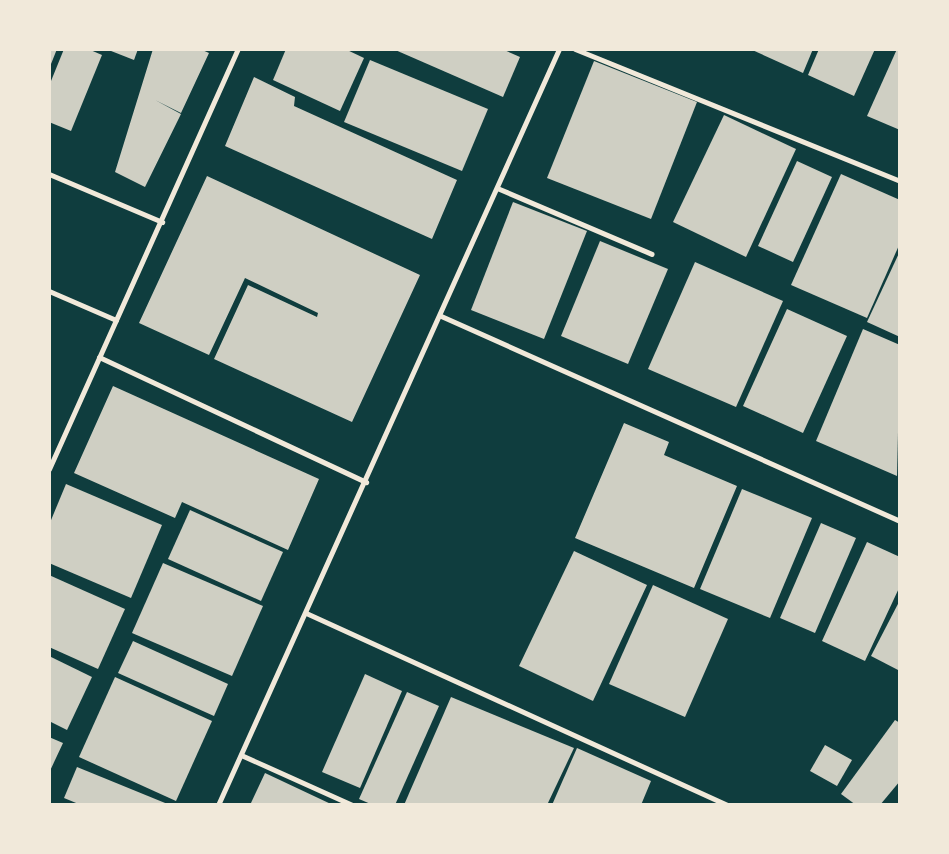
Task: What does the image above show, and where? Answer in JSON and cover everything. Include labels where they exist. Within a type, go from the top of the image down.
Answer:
[{"type":"lane","points":[[49,469],[237,51],[229,49]]},
{"type":"lane","points":[[218,805],[441,316],[559,49]]},
{"type":"lane","points":[[575,49],[900,181]]},
{"type":"lane","points":[[49,174],[162,222]]},
{"type":"lane","points":[[497,188],[652,254]]},
{"type":"lane","points":[[49,291],[116,320]]},
{"type":"lane","points":[[441,316],[900,521]]},
{"type":"lane","points":[[99,356],[366,482]]},
{"type":"lane","points":[[306,613],[727,805]]},
{"type":"lane","points":[[241,755],[352,805]]},
{"type":"building","points":[[49,49],[57,49],[49,69]]},
{"type":"building","points":[[64,49],[88,49],[102,55],[71,131],[49,122],[49,86]]},
{"type":"building","points":[[106,49],[138,49],[134,60]]},
{"type":"building","points":[[153,49],[200,49],[209,53],[181,113],[155,100],[181,114],[145,187],[115,172]]},
{"type":"building","points":[[286,49],[345,49],[364,58],[340,111],[273,80]]},
{"type":"building","points":[[393,49],[502,49],[520,57],[503,97]]},
{"type":"building","points":[[750,49],[813,49],[803,73]]},
{"type":"building","points":[[819,49],[875,49],[854,96],[808,75]]},
{"type":"building","points":[[897,49],[900,49],[900,130],[867,116]]},
{"type":"building","points":[[370,60],[488,109],[462,171],[344,122]]},
{"type":"building","points":[[594,61],[697,102],[651,219],[547,178]]},
{"type":"building","points":[[254,77],[295,97],[294,106],[457,180],[432,239],[225,146]]},
{"type":"building","points":[[724,115],[796,149],[746,257],[673,222]]},
{"type":"building","points":[[797,161],[832,177],[793,262],[758,246]]},
{"type":"building","points":[[841,174],[900,200],[900,243],[867,318],[791,285]]},
{"type":"building","points":[[207,176],[420,275],[352,422],[214,359],[248,285],[317,317],[318,313],[245,278],[209,355],[139,323]]},
{"type":"building","points":[[513,202],[587,231],[544,339],[471,310]]},
{"type":"building","points":[[600,241],[668,269],[628,364],[561,336]]},
{"type":"building","points":[[900,251],[900,337],[867,322]]},
{"type":"building","points":[[695,262],[783,301],[736,407],[648,369]]},
{"type":"building","points":[[787,309],[847,336],[803,433],[743,406]]},
{"type":"building","points":[[863,329],[900,345],[897,476],[816,441]]},
{"type":"building","points":[[113,386],[319,479],[288,550],[182,502],[175,518],[74,473]]},
{"type":"building","points":[[624,423],[669,442],[664,455],[737,486],[694,588],[575,538]]},
{"type":"building","points":[[66,484],[162,525],[131,598],[49,563],[49,525]]},
{"type":"building","points":[[742,489],[812,518],[770,618],[700,589]]},
{"type":"building","points":[[190,510],[283,552],[261,601],[168,559]]},
{"type":"building","points":[[821,523],[856,538],[815,633],[780,618]]},
{"type":"building","points":[[867,542],[900,557],[900,586],[865,661],[822,641]]},
{"type":"building","points":[[574,551],[647,585],[593,701],[519,666]]},
{"type":"building","points":[[163,563],[263,606],[232,676],[132,633]]},
{"type":"building","points":[[49,575],[125,609],[98,669],[49,647]]},
{"type":"building","points":[[653,585],[728,619],[685,717],[609,684]]},
{"type":"building","points":[[900,600],[900,671],[871,656]]},
{"type":"building","points":[[133,641],[228,684],[214,716],[118,673]]},
{"type":"building","points":[[49,656],[92,677],[67,730],[49,721]]},
{"type":"building","points":[[365,674],[402,691],[360,788],[322,772]]},
{"type":"building","points":[[115,677],[212,721],[176,801],[79,757]]},
{"type":"building","points":[[407,692],[439,706],[395,805],[373,805],[359,799]]},
{"type":"building","points":[[451,697],[574,748],[547,805],[404,805]]},
{"type":"building","points":[[895,720],[900,723],[900,781],[880,805],[856,805],[841,794]]},
{"type":"building","points":[[49,737],[63,743],[49,773]]},
{"type":"building","points":[[825,745],[852,760],[837,786],[810,771]]},
{"type":"building","points":[[577,748],[651,781],[641,805],[552,805]]},
{"type":"building","points":[[77,767],[170,805],[81,805],[64,798]]},
{"type":"building","points":[[265,773],[333,805],[250,805]]}]
